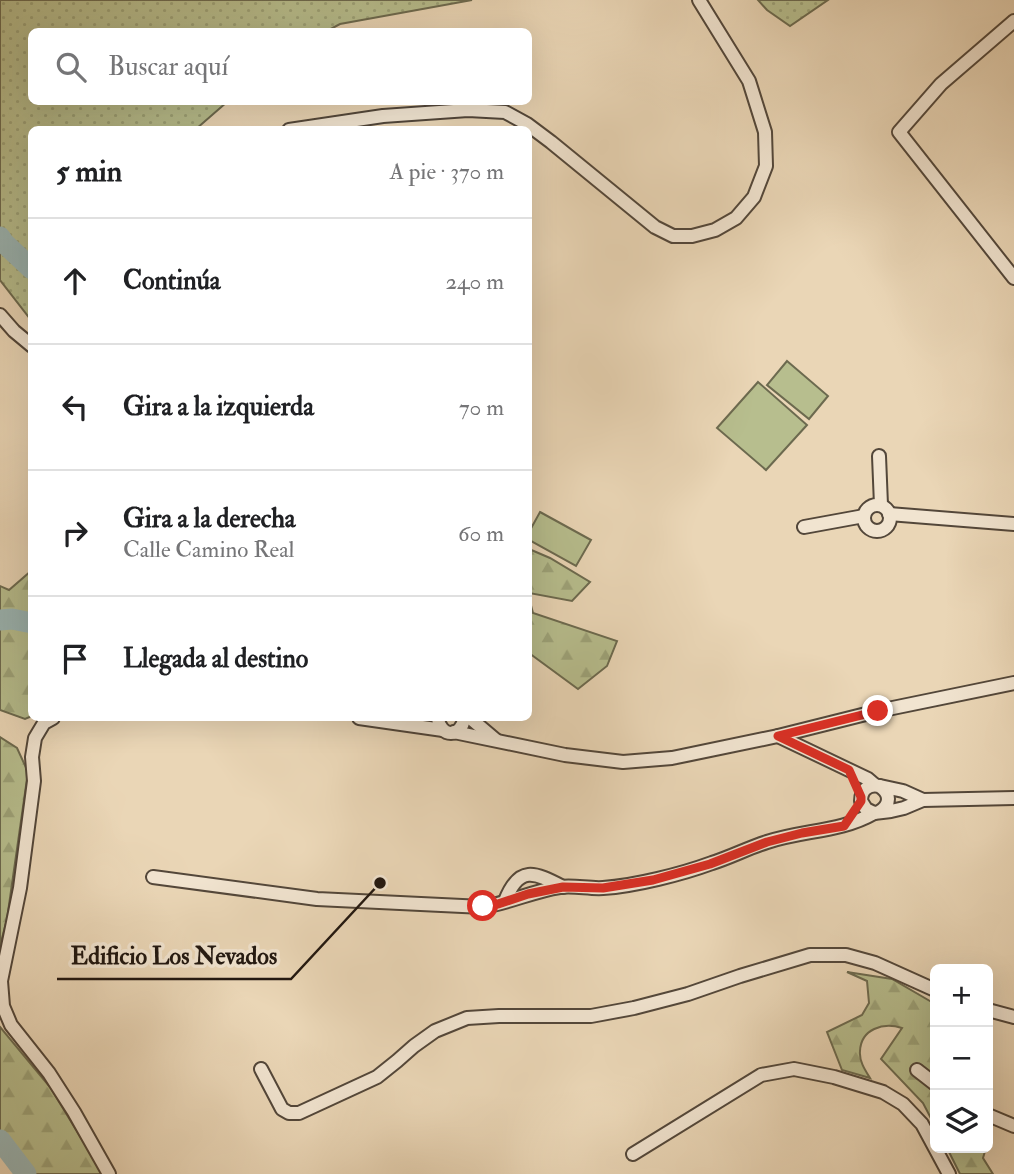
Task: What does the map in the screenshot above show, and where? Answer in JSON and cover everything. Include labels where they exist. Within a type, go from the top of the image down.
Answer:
[{"type":"street","points":[[532,128],[655,227],[673,236],[692,236],[715,230],[736,218],[754,197],[766,166],[765,132],[749,81],[699,0]]},
{"type":"street","points":[[1014,21],[941,84],[899,132],[1014,278]]},
{"type":"street","points":[[316,126],[383,116],[468,110],[505,112],[530,126]]},
{"type":"street","points":[[0,315],[28,343]]},
{"type":"street","points":[[879,456],[885,510],[890,518],[886,527],[873,530],[866,525],[864,516],[872,506],[885,510],[1014,524]]},
{"type":"street","points":[[804,527],[864,516]]},
{"type":"street","points":[[381,721],[449,731],[565,755],[623,762],[672,758],[1014,683]]},
{"type":"street","points":[[48,721],[34,738],[34,781],[20,888],[1,981],[3,1006],[12,1025],[49,1073],[74,1112],[109,1174]]},
{"type":"street","points":[[403,724],[411,721]]},
{"type":"street","points":[[438,721],[439,726],[449,731],[460,729],[464,721]]},
{"type":"street","points":[[474,721],[497,740]]},
{"type":"street","points":[[153,877],[317,899],[473,907],[498,904],[563,887],[603,888],[653,880],[710,864],[767,842],[860,821],[886,806],[886,792],[868,779],[778,736]]},
{"type":"street","points":[[849,770],[866,809],[877,812],[904,808],[923,800],[1014,798]]},
{"type":"street","points":[[844,826],[866,788],[877,786],[902,791],[923,800]]},
{"type":"street","points":[[902,791],[904,808]]},
{"type":"street","points":[[505,901],[514,883],[525,875],[542,876],[563,887]]},
{"type":"street","points":[[261,1069],[282,1109],[289,1113],[299,1113],[377,1077],[435,1031],[467,1018],[591,1016],[688,994],[810,955],[846,956],[875,963],[930,988]]},
{"type":"street","points":[[993,1011],[1014,1017]]},
{"type":"street","points":[[633,1154],[761,1075],[794,1069],[834,1077],[883,1092],[903,1104],[922,1124],[948,1174]]},
{"type":"street","points":[[917,1070],[930,1080]]},
{"type":"street","points":[[993,1117],[1014,1126]]},
{"type":"green space","points":[[0,0],[472,0],[340,24],[333,28],[28,28],[28,105],[224,105],[199,126],[28,126],[28,316],[0,280]]},
{"type":"green space","points":[[758,0],[828,0],[790,26]]},
{"type":"green space","points":[[787,361],[828,396],[809,419],[767,385]]},
{"type":"green space","points":[[758,382],[807,425],[766,470],[717,428]]},
{"type":"green space","points":[[540,512],[591,540],[576,566],[532,542],[532,527]]},
{"type":"green space","points":[[532,550],[590,582],[572,601],[532,594]]},
{"type":"green space","points":[[28,574],[28,718],[25,719],[0,710],[0,586],[9,590]]},
{"type":"green space","points":[[532,609],[533,613],[617,641],[607,666],[578,689],[532,655]]},
{"type":"green space","points":[[0,737],[17,748],[28,772],[7,919],[0,946]]},
{"type":"green space","points":[[847,972],[892,979],[930,1001],[930,1116],[923,1103],[881,1059],[902,1028],[881,1027],[864,1037],[860,1058],[870,1078],[842,1070],[827,1032],[862,1015],[869,1003],[867,981]]},
{"type":"green space","points":[[0,1027],[50,1087],[103,1174],[19,1174],[0,1149]]},
{"type":"green space","points":[[950,1153],[984,1153],[983,1158],[993,1174],[960,1174]]},
{"type":"waterway","points":[[0,237],[28,265]]},
{"type":"waterway","points":[[0,620],[28,622]]},
{"type":"waterway","points":[[0,1140],[26,1174]]},
{"type":"place","name":"Edificio Los Nevados","points":[[380,883]]},
{"type":"route","points":[[483,906],[563,887],[603,888],[653,880],[710,864],[767,842],[844,826],[861,801],[849,770],[778,736],[878,711]]}]
